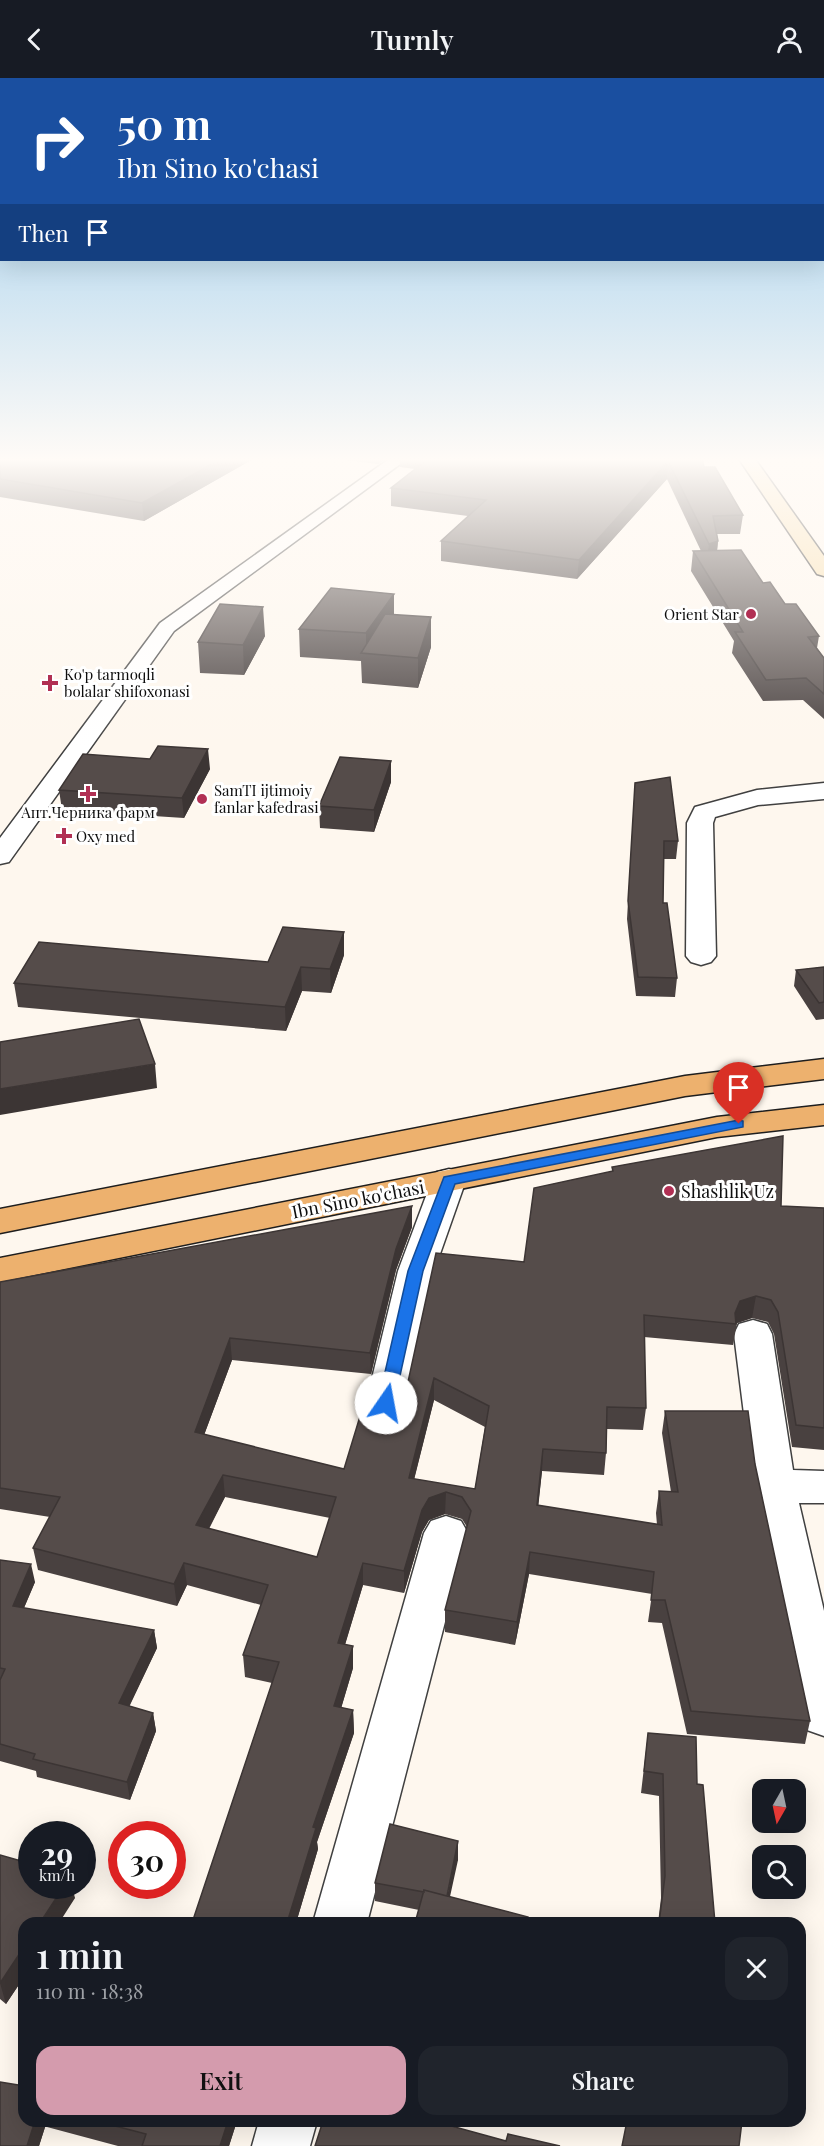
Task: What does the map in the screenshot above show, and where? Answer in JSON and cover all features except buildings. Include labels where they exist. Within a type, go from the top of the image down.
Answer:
[{"type":"main road","points":[[814,556],[824,570]]},
{"type":"main road","points":[[0,1221],[686,1086],[824,1069]]},
{"type":"main road","name":"Ibn Sino ko'chasi","points":[[0,1270],[717,1127],[824,1115]]},
{"type":"street","points":[[0,856],[167,627],[266,556]]},
{"type":"street","points":[[701,956],[700,823],[704,812],[757,798],[824,791]]},
{"type":"street","points":[[386,1403],[416,1271],[449,1180]]},
{"type":"street","points":[[753,1334],[774,1486],[824,1715]]},
{"type":"street","points":[[774,1486],[824,1487]]},
{"type":"street","points":[[342,1917],[446,1533]]},
{"type":"street","points":[[281,2146],[286,2127]]},
{"type":"place","name":"Orient Star","points":[[751,614]]},
{"type":"place","name":"Ko'p tarmoqli bolalar shifoxonasi","points":[[50,683]]},
{"type":"place","name":"Апт.Черника фарм","points":[[88,794]]},
{"type":"place","name":"SamTI ijtimoiy fanlar kafedrasi","points":[[202,799]]},
{"type":"place","name":"Oxy med","points":[[64,836]]},
{"type":"place","name":"Shashlik Uz","points":[[669,1191]]},
{"type":"route","points":[[386,1403],[416,1271],[449,1180],[739,1124]]}]
